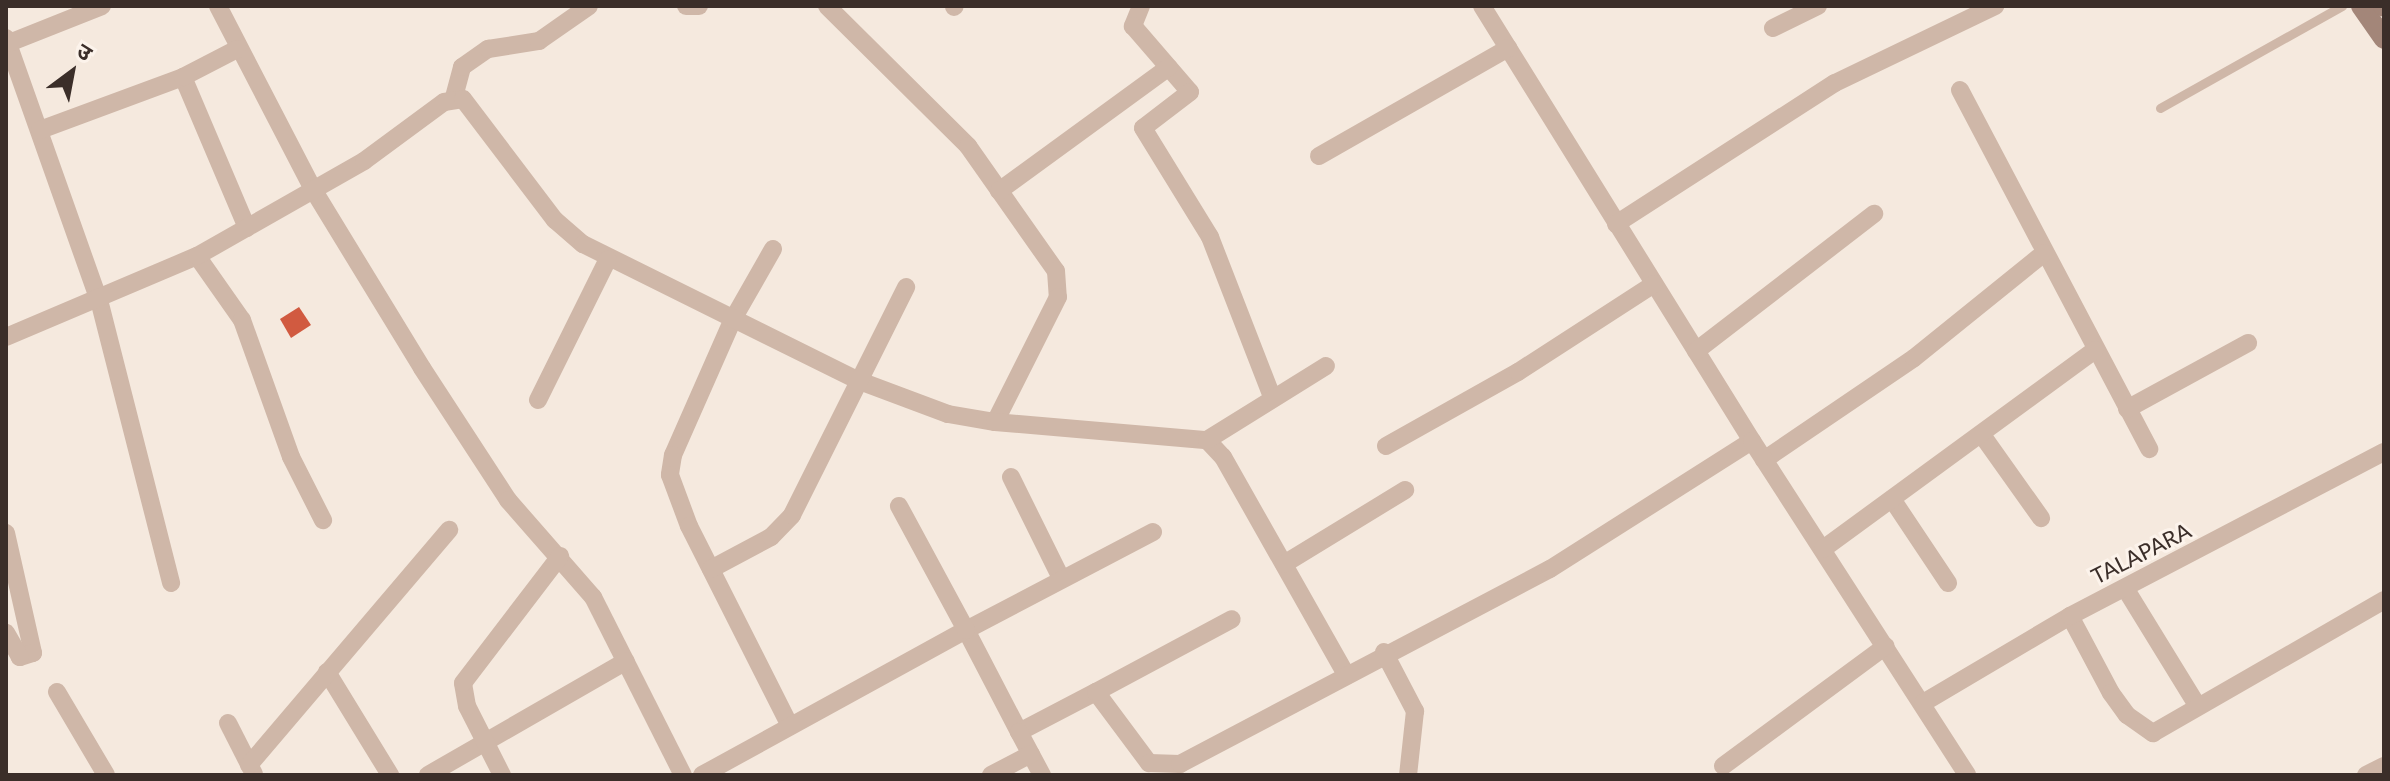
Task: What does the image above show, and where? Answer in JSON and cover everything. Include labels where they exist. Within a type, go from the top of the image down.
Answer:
[{"type":"main road","points":[[2361,6],[2384,39]]},
{"type":"street","points":[[102,6],[7,40],[99,300],[171,583]]},
{"type":"street","points":[[218,6],[237,49],[314,191],[508,500],[581,577],[683,775]]},
{"type":"street","points":[[6,337],[197,256],[314,191],[454,97],[462,67],[488,49],[539,41],[589,6]]},
{"type":"street","points":[[686,6],[699,6]]},
{"type":"street","points":[[827,6],[898,82],[950,126],[999,191],[1061,286],[995,422]]},
{"type":"street","points":[[1141,6],[1133,26],[1190,92],[1143,128],[1210,237],[1272,397]]},
{"type":"street","points":[[1482,6],[1752,441],[1967,775]]},
{"type":"street","points":[[1616,224],[1835,83],[1995,6]]},
{"type":"street","points":[[1773,28],[1813,7]]},
{"type":"street","points":[[1319,156],[1508,48]]},
{"type":"street","points":[[40,130],[183,77],[237,49]]},
{"type":"street","points":[[999,191],[1169,67]]},
{"type":"street","points":[[183,77],[247,228]]},
{"type":"street","points":[[1960,90],[2149,449]]},
{"type":"street","points":[[454,97],[469,103],[555,220],[608,259],[857,380],[948,414],[995,422],[1207,440],[1326,366]]},
{"type":"street","points":[[1696,351],[1874,214]]},
{"type":"street","points":[[773,249],[733,319],[673,455],[670,475],[711,569],[790,726]]},
{"type":"street","points":[[1764,460],[1914,358],[2044,253]]},
{"type":"street","points":[[197,256],[242,320],[291,457],[323,520]]},
{"type":"street","points":[[538,400],[608,259]]},
{"type":"street","points":[[1386,446],[1518,372],[1654,284]]},
{"type":"street","points":[[711,569],[771,537],[792,515],[906,287]]},
{"type":"street","points":[[2127,409],[2248,343]]},
{"type":"street","points":[[1823,549],[2095,350]]},
{"type":"street","points":[[1982,435],[2041,518]]},
{"type":"street","points":[[1207,440],[1284,564],[1346,674]]},
{"type":"street","points":[[1096,692],[1149,763],[1169,768],[1384,652],[1550,569],[1752,441]]},
{"type":"street","name":"TALAPARA","points":[[1923,703],[2070,616],[2384,452]]},
{"type":"street","points":[[1011,477],[1061,578]]},
{"type":"street","points":[[1284,564],[1405,490]]},
{"type":"street","points":[[1892,499],[1948,583]]},
{"type":"street","points":[[899,506],[1042,775]]},
{"type":"street","points":[[228,723],[252,770],[327,672],[449,530]]},
{"type":"street","points":[[702,775],[1061,578],[1153,532]]},
{"type":"street","points":[[6,533],[33,653],[20,657],[6,633]]},
{"type":"street","points":[[502,775],[483,740],[463,683],[560,556]]},
{"type":"street","points":[[2125,588],[2197,705]]},
{"type":"street","points":[[2070,616],[2111,693],[2141,728],[2165,731],[2197,705],[2384,600]]},
{"type":"street","points":[[1019,732],[1232,619]]},
{"type":"street","points":[[1723,766],[1886,646]]},
{"type":"street","points":[[1384,652],[1415,711],[1408,775]]},
{"type":"street","points":[[428,775],[483,740],[626,661]]},
{"type":"street","points":[[327,672],[390,775]]},
{"type":"street","points":[[57,692],[103,774]]},
{"type":"street","points":[[991,775],[1031,754]]},
{"type":"street","points":[[2366,775],[2384,766]]},
{"type":"lane","points":[[2160,108],[2342,6]]},
{"type":"building","points":[[299,307],[311,325],[291,338],[280,319]]}]
